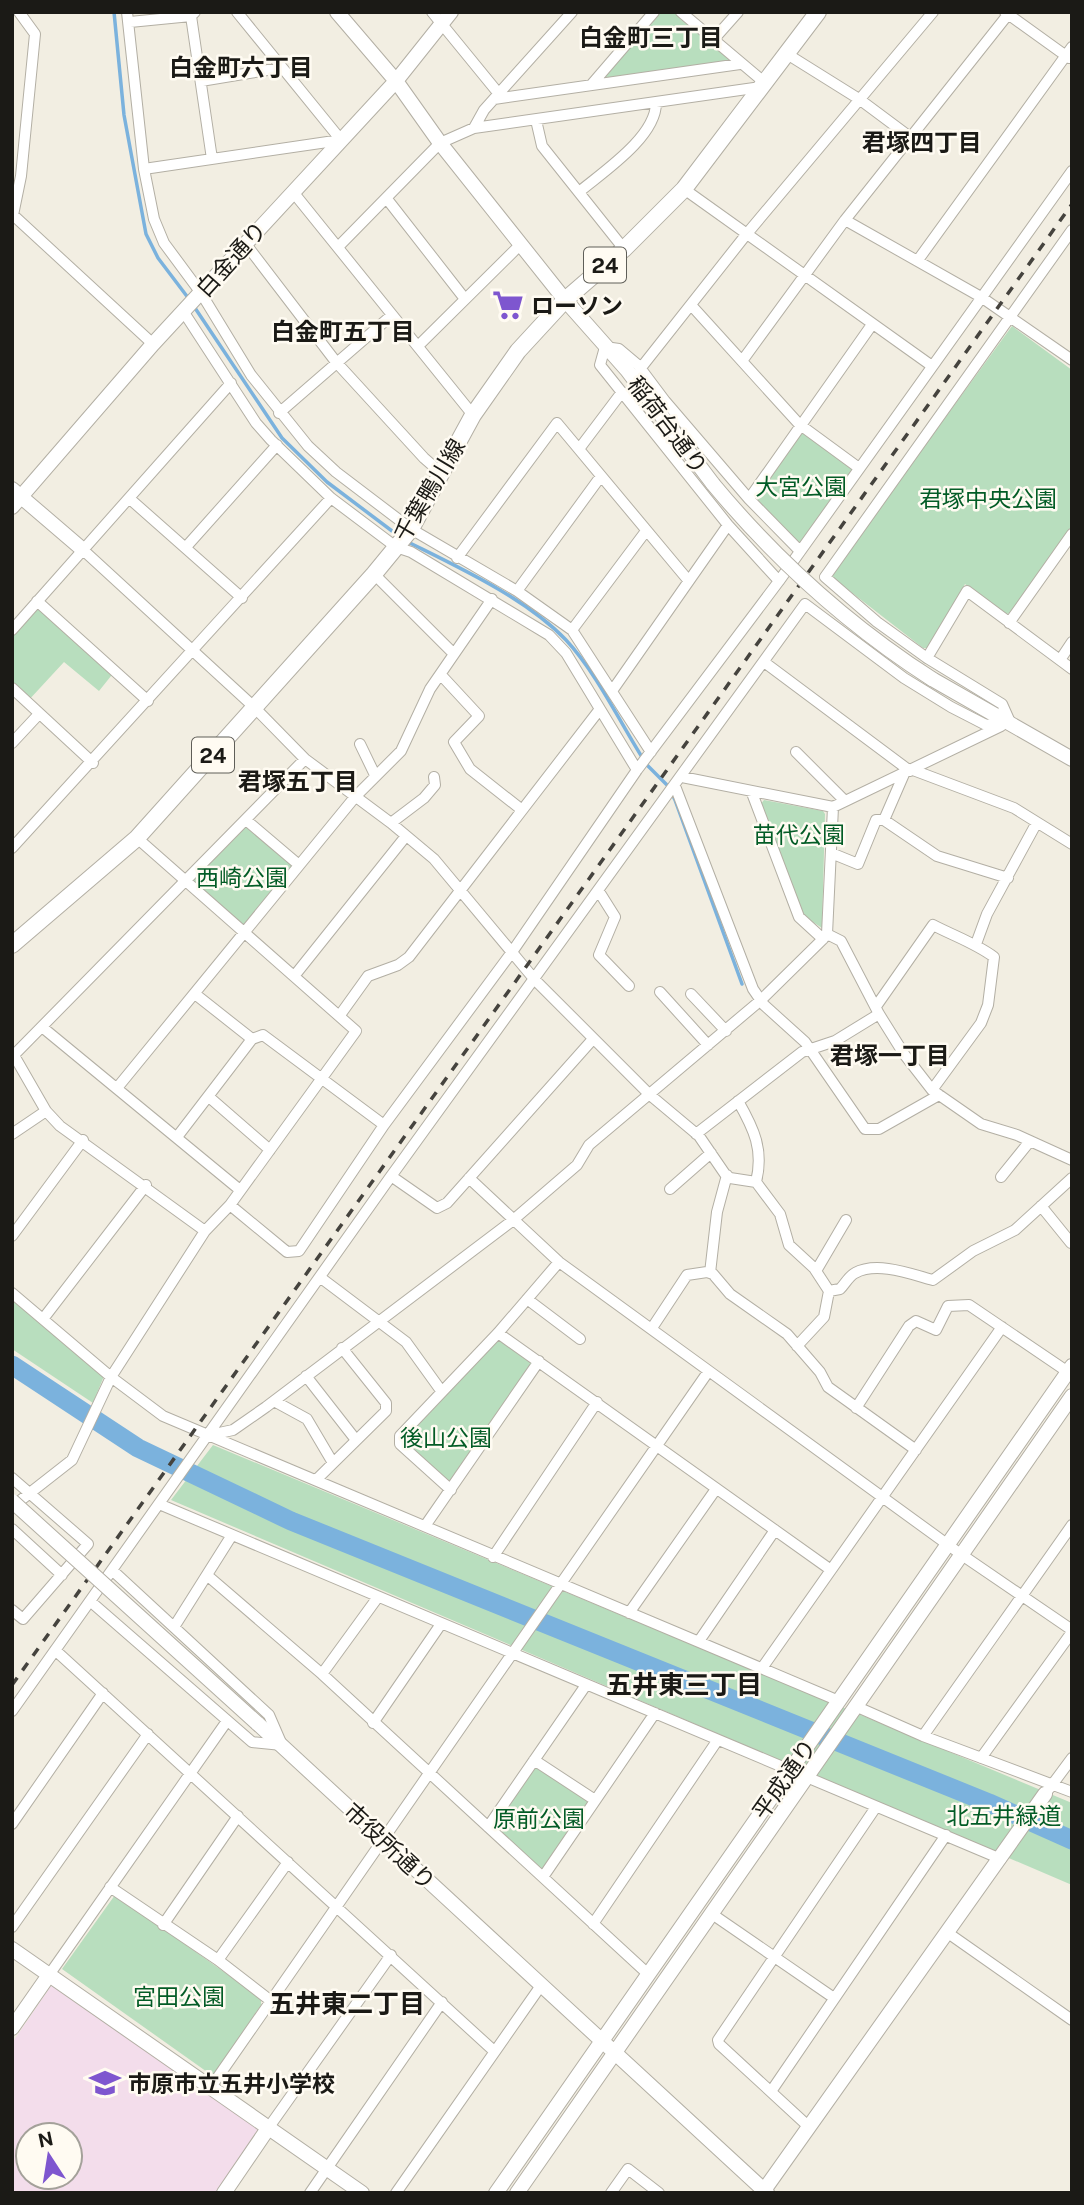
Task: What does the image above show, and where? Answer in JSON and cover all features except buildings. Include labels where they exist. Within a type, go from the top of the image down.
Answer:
[{"type":"main road","name":"千葉鴨川線","points":[[12,945],[137,838],[374,574],[411,529],[473,415],[517,351],[565,300],[684,190],[818,12]]},
{"type":"street","points":[[19,12],[34,34],[21,176],[13,214],[153,344]]},
{"type":"street","points":[[237,12],[279,68],[341,140]]},
{"type":"street","name":"稲荷台通り","points":[[337,12],[396,81],[440,144],[752,531],[817,593],[864,632],[932,679],[1072,759]]},
{"type":"street","points":[[474,128],[496,96],[572,12]]},
{"type":"street","points":[[592,85],[654,12]]},
{"type":"street","points":[[681,12],[763,85]]},
{"type":"street","points":[[714,39],[738,12]]},
{"type":"street","points":[[640,369],[745,236],[933,12]]},
{"type":"street","points":[[743,361],[845,220],[1008,13],[1070,54],[918,260]]},
{"type":"street","points":[[212,159],[193,14],[129,17],[133,89],[154,219],[164,243],[201,293],[279,413],[336,472],[411,529],[517,591],[572,630],[651,752]]},
{"type":"street","points":[[442,16],[496,96]]},
{"type":"street","name":"白金通り","points":[[15,497],[396,81],[442,16]]},
{"type":"street","points":[[787,54],[859,99],[910,137]]},
{"type":"street","points":[[496,96],[740,64]]},
{"type":"street","points":[[201,81],[279,68]]},
{"type":"street","points":[[338,247],[440,144],[474,128],[763,85]]},
{"type":"street","points":[[579,192],[634,146],[656,112],[656,103]]},
{"type":"street","points":[[536,120],[542,146],[624,248]]},
{"type":"street","points":[[144,169],[341,140]]},
{"type":"street","points":[[230,1205],[287,1252],[299,1251],[384,1125],[512,952],[637,770],[779,581],[1072,171]]},
{"type":"street","points":[[684,190],[745,236],[932,366]]},
{"type":"street","points":[[293,192],[473,415]]},
{"type":"street","points":[[387,200],[465,299]]},
{"type":"street","points":[[845,220],[981,297],[1070,354]]},
{"type":"street","points":[[1010,722],[1002,704],[927,658],[877,622],[825,577],[1072,230]]},
{"type":"street","points":[[245,243],[336,362],[440,472]]},
{"type":"street","points":[[418,346],[520,245]]},
{"type":"street","points":[[691,305],[799,424],[859,468]]},
{"type":"street","points":[[183,312],[256,423],[331,498],[396,547],[411,552],[549,635],[566,653],[637,770]]},
{"type":"street","points":[[279,413],[392,314]]},
{"type":"street","points":[[749,499],[799,424],[872,326]]},
{"type":"street","points":[[779,581],[729,525],[600,365],[605,347],[619,349],[640,369],[749,499],[799,550]]},
{"type":"street","points":[[12,630],[231,383]]},
{"type":"street","points":[[579,449],[622,392]]},
{"type":"street","points":[[457,558],[557,423],[688,580]]},
{"type":"street","points":[[186,547],[277,445]]},
{"type":"street","points":[[517,591],[601,476]]},
{"type":"street","points":[[15,497],[82,550],[253,706],[305,759],[391,822],[461,890],[535,980],[650,1095],[696,1134],[727,1175],[756,1182],[780,1214],[789,1245],[816,1272],[829,1291],[824,1317],[797,1346]]},
{"type":"street","points":[[12,848],[93,763],[331,498]]},
{"type":"street","points":[[130,499],[242,598]]},
{"type":"street","points":[[612,691],[729,525]]},
{"type":"street","points":[[572,630],[646,531]]},
{"type":"street","points":[[1009,623],[1072,534]]},
{"type":"street","points":[[374,574],[454,654]]},
{"type":"street","points":[[927,658],[967,591],[1072,669]]},
{"type":"street","points":[[117,1088],[355,797],[401,751],[430,689],[492,599]]},
{"type":"street","points":[[37,601],[148,701]]},
{"type":"street","points":[[12,1711],[391,1176],[805,604],[904,678],[951,707],[986,724],[1010,722]]},
{"type":"street","points":[[1060,660],[1072,642]]},
{"type":"street","points":[[764,662],[909,772],[1014,808],[1072,844]]},
{"type":"street","points":[[441,675],[479,716],[454,742],[470,769],[522,810]]},
{"type":"street","points":[[12,688],[93,763]]},
{"type":"street","points":[[340,1015],[368,976],[398,965],[410,957],[600,709]]},
{"type":"street","points":[[12,743],[39,714]]},
{"type":"street","points":[[678,782],[833,807],[1010,722]]},
{"type":"street","points":[[360,744],[375,775]]},
{"type":"street","points":[[796,752],[845,801]]},
{"type":"street","points":[[205,1231],[146,1185],[83,1140],[71,1135],[46,1111],[13,1055],[305,759]]},
{"type":"street","points":[[884,820],[909,772]]},
{"type":"street","points":[[391,822],[429,793],[435,785],[434,777]]},
{"type":"street","points":[[678,782],[753,989],[809,1048],[865,1129],[870,1132],[936,1092],[981,1023],[988,1005],[994,957],[976,944],[930,926],[878,1010],[835,1041],[809,1048],[696,1134]]},
{"type":"street","points":[[752,793],[799,917],[825,936],[841,941],[904,1054],[936,1092],[981,1124],[1030,1141],[1072,1160]]},
{"type":"street","points":[[210,1435],[233,1430],[512,1222],[577,1166],[589,1145],[726,1031],[825,936],[833,807]]},
{"type":"street","points":[[246,820],[299,866]]},
{"type":"street","points":[[831,853],[858,864],[876,820],[884,820],[937,856],[1008,878]]},
{"type":"street","points":[[976,944],[987,914],[1036,824]]},
{"type":"street","points":[[295,975],[406,836]]},
{"type":"street","points":[[12,1507],[72,1460],[111,1377],[205,1231],[230,1205],[356,1031],[137,838]]},
{"type":"street","points":[[598,890],[615,917],[599,955],[629,986]]},
{"type":"street","points":[[660,992],[708,1045]]},
{"type":"street","points":[[195,994],[252,1039]]},
{"type":"street","points":[[691,994],[726,1031]]},
{"type":"street","points":[[43,1027],[240,1189]]},
{"type":"street","points":[[177,1137],[252,1039],[263,1035],[384,1125]]},
{"type":"street","points":[[391,1176],[437,1208],[447,1203],[593,1039]]},
{"type":"street","points":[[209,1097],[270,1150]]},
{"type":"street","points":[[738,1101],[756,1135],[761,1159],[756,1182]]},
{"type":"street","points":[[12,1134],[46,1111]]},
{"type":"street","points":[[12,1236],[83,1140]]},
{"type":"street","points":[[1001,1177],[1030,1141]]},
{"type":"street","points":[[670,1189],[711,1153]]},
{"type":"street","points":[[710,1273],[717,1212],[727,1175]]},
{"type":"street","points":[[469,1178],[512,1222],[559,1262],[962,1555],[1072,1631],[981,1758]]},
{"type":"street","points":[[829,1291],[840,1290],[852,1274],[861,1271],[893,1270],[933,1280],[973,1251],[1015,1230],[1072,1178]]},
{"type":"street","points":[[43,1319],[146,1185]]},
{"type":"street","points":[[1041,1206],[1071,1243]]},
{"type":"street","points":[[816,1272],[846,1220]]},
{"type":"street","points":[[451,1490],[400,1444],[399,1440],[559,1262]]},
{"type":"street","points":[[652,1328],[683,1278],[710,1273]]},
{"type":"street","points":[[710,1273],[730,1294],[755,1309],[797,1346],[820,1372],[828,1387],[916,1450]]},
{"type":"street","points":[[321,1278],[406,1342],[442,1392]]},
{"type":"street","points":[[12,1293],[111,1377],[163,1416],[425,1526],[559,1589],[629,1613],[762,1668],[835,1706]]},
{"type":"street","points":[[527,1299],[580,1339]]},
{"type":"street","points":[[856,1408],[913,1323],[936,1330],[948,1306],[969,1305],[1070,1369]]},
{"type":"street","points":[[762,1668],[1002,1327]]},
{"type":"street","points":[[498,1333],[831,1570]]},
{"type":"street","points":[[316,1480],[386,1411],[386,1406],[342,1348]]},
{"type":"street","points":[[425,1526],[539,1361]]},
{"type":"street","name":"平成通り","points":[[496,2193],[1070,1369]]},
{"type":"street","points":[[211,2087],[708,1372]]},
{"type":"street","points":[[306,1376],[356,1440]]},
{"type":"street","name":"平成通り","points":[[517,2193],[1072,1396]]},
{"type":"street","points":[[274,1401],[307,1419],[333,1463]]},
{"type":"street","points":[[493,1557],[597,1402]]},
{"type":"street","points":[[12,1478],[88,1544],[23,1619],[12,1610]]},
{"type":"street","points":[[629,1613],[716,1489]]},
{"type":"street","name":"市役所通り","points":[[12,1501],[282,1745],[764,2192]]},
{"type":"street","points":[[159,1504],[441,1624],[515,1650],[586,1685],[717,1741],[793,1766],[805,1779],[946,1835],[1005,1853]]},
{"type":"street","points":[[923,1736],[1072,1525]]},
{"type":"street","points":[[12,1529],[62,1575]]},
{"type":"street","points":[[699,1642],[775,1530]]},
{"type":"street","points":[[174,1627],[232,1535]]},
{"type":"street","points":[[90,1601],[252,1742],[282,1745],[269,1715],[112,1570]]},
{"type":"street","points":[[208,1576],[322,1674],[648,1974]]},
{"type":"street","points":[[322,1674],[378,1597]]},
{"type":"street","points":[[373,1723],[441,1624]]},
{"type":"street","points":[[55,1650],[494,2051]]},
{"type":"street","points":[[488,1827],[586,1685]]},
{"type":"street","points":[[12,1824],[103,1693]]},
{"type":"street","points":[[851,1712],[981,1758],[1048,1790],[1072,1793]]},
{"type":"street","points":[[543,1877],[655,1713]]},
{"type":"street","points":[[12,2028],[227,1721]]},
{"type":"street","points":[[12,1927],[148,1734]]},
{"type":"street","points":[[593,1924],[717,1741]]},
{"type":"street","points":[[764,2192],[808,2126],[1072,1758]]},
{"type":"street","points":[[534,1760],[594,1800]]},
{"type":"street","points":[[808,2126],[772,2090],[719,2045],[718,2040],[876,1807]]},
{"type":"street","points":[[163,1925],[238,1816]]},
{"type":"street","points":[[772,2090],[946,1835]]},
{"type":"street","points":[[218,1960],[288,1862]]},
{"type":"street","points":[[110,1888],[218,1960],[271,2001]]},
{"type":"street","points":[[712,1914],[834,1998]]},
{"type":"street","points":[[948,1933],[1072,2020]]},
{"type":"street","points":[[12,1949],[362,2193]]},
{"type":"street","points":[[224,2193],[391,1955]]},
{"type":"street","points":[[396,2193],[540,1987]]},
{"type":"street","points":[[310,2193],[442,2002]]},
{"type":"street","points":[[611,2193],[628,2169],[659,2193]]},
{"type":"shaded area","name":"市原市立五井小学校","points":[[58,1985],[257,2123],[260,2134],[218,2193],[12,2193],[12,2043],[51,1986]]},
{"type":"green space","points":[[654,12],[680,12],[740,64],[592,84]]},
{"type":"green space","name":"君塚中央公園","points":[[1012,326],[1072,370],[1072,526],[1011,613],[1006,614],[965,584],[930,648],[923,648],[833,578],[832,573]]},
{"type":"green space","name":"大宮公園","points":[[799,424],[859,468],[799,550],[749,499]]},
{"type":"green space","points":[[37,601],[115,671],[99,691],[64,662],[27,702],[12,688],[12,630]]},
{"type":"green space","name":"苗代公園","points":[[764,800],[823,811],[825,814],[822,928],[801,914],[760,805]]},
{"type":"green space","name":"西崎公園","points":[[246,820],[299,865],[246,932],[186,879]]},
{"type":"green space","points":[[12,1297],[104,1376],[93,1403],[12,1349]]},
{"type":"green space","name":"後山公園","points":[[498,1333],[539,1361],[451,1490],[400,1444],[400,1436]]},
{"type":"green space","name":"北五井緑道","points":[[213,1445],[1072,1803],[1072,1885],[171,1500]]},
{"type":"green space","name":"原前公園","points":[[534,1760],[595,1800],[543,1877],[488,1827]]},
{"type":"green space","name":"宮田公園","points":[[115,1895],[261,1998],[261,2005],[215,2073],[210,2074],[62,1969]]},
{"type":"waterway","points":[[114,12],[124,115],[146,234],[158,258],[189,299]]},
{"type":"waterway","points":[[193,305],[282,438],[327,482],[400,537]]},
{"type":"waterway","points":[[406,541],[490,584],[550,625],[587,666],[642,757]]},
{"type":"waterway","points":[[646,764],[668,786],[675,800],[742,984]]},
{"type":"waterway","points":[[12,1365],[138,1448],[291,1521],[989,1803],[1072,1840]]},
{"type":"railway","points":[[12,1685],[1072,204]]},
{"type":"place","name":"ローソン","points":[[508,305]]},
{"type":"place","name":"市原市立五井小学校","points":[[105,2083]]},
{"type":"district","name":"白金町三丁目","points":[[651,37]]},
{"type":"district","name":"白金町六丁目","points":[[241,67]]},
{"type":"district","name":"君塚四丁目","points":[[922,142]]},
{"type":"district","name":"白金町五丁目","points":[[343,331]]},
{"type":"district","name":"君塚五丁目","points":[[298,781]]},
{"type":"district","name":"君塚一丁目","points":[[890,1055]]},
{"type":"district","name":"五井東三丁目","points":[[684,1684]]},
{"type":"district","name":"五井東二丁目","points":[[347,2003]]}]
